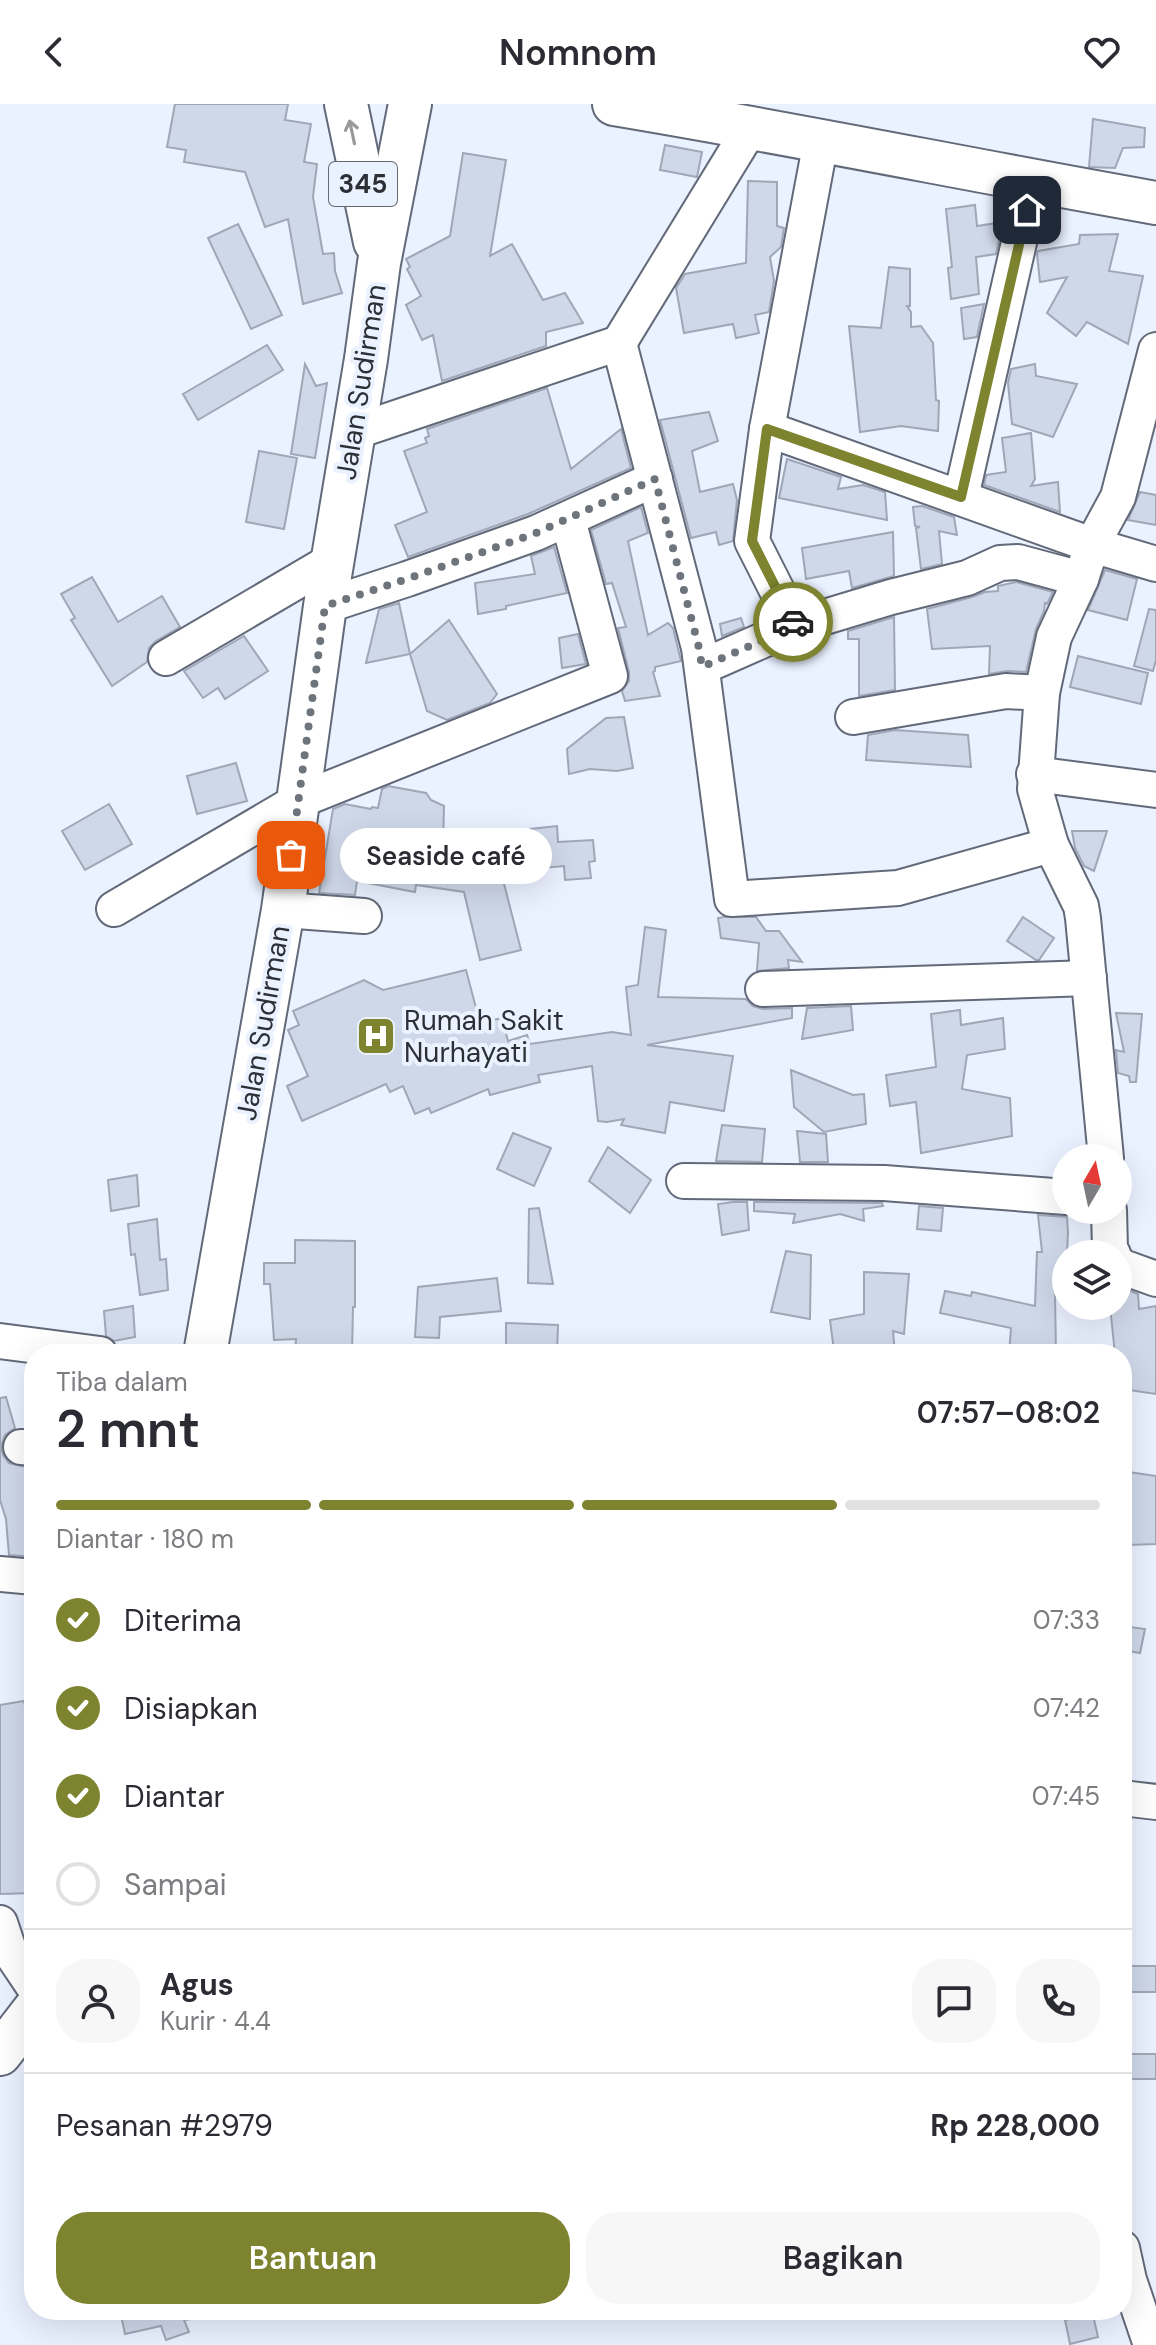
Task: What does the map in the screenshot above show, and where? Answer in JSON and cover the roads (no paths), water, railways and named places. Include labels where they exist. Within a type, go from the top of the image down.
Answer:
[{"type":"main road","name":"Jalan Sudirman","points":[[346,104],[379,263]]},
{"type":"main road","name":"Jalan Sudirman","points":[[207,1344],[283,910],[325,606],[379,263],[410,104]]},
{"type":"main road","points":[[614,104],[1156,203]]},
{"type":"main road","points":[[0,2054],[24,2023]]},
{"type":"street","points":[[354,432],[619,343],[751,127]]},
{"type":"street","points":[[795,626],[752,541],[767,429],[821,141]]},
{"type":"street","points":[[961,497],[1033,181]]},
{"type":"street","points":[[619,343],[699,648],[732,899],[898,888],[1051,845]]},
{"type":"street","points":[[1105,1144],[1081,906],[1051,845],[1035,789],[1034,774],[1042,693],[1054,637],[1081,579],[1092,545],[1118,497],[1156,350]]},
{"type":"street","points":[[767,429],[1092,545],[1156,564]]},
{"type":"street","points":[[325,606],[568,520],[655,479]]},
{"type":"street","points":[[114,909],[298,801],[610,676],[568,520]]},
{"type":"street","points":[[166,658],[333,560]]},
{"type":"street","points":[[702,667],[795,626],[967,578],[1000,563],[1018,562],[1081,579]]},
{"type":"street","points":[[853,717],[1006,691],[1042,693]]},
{"type":"street","points":[[1034,774],[1156,790]]},
{"type":"street","points":[[283,910],[364,916]]},
{"type":"street","points":[[763,989],[1089,978]]},
{"type":"street","points":[[684,1181],[884,1183],[1052,1196]]},
{"type":"street","points":[[1132,1271],[1156,1279]]},
{"type":"street","points":[[0,1341],[24,1344]]},
{"type":"street","points":[[0,1574],[24,1576]]},
{"type":"street","points":[[1132,1799],[1156,1802]]},
{"type":"street","points":[[0,1923],[9,1950],[24,1972]]},
{"type":"street","points":[[1132,2289],[1151,2345]]},
{"type":"place","name":"Seaside café","points":[[291,855]]},
{"type":"place","name":"Rumah Sakit Nurhayati","points":[[376,1036]]}]
